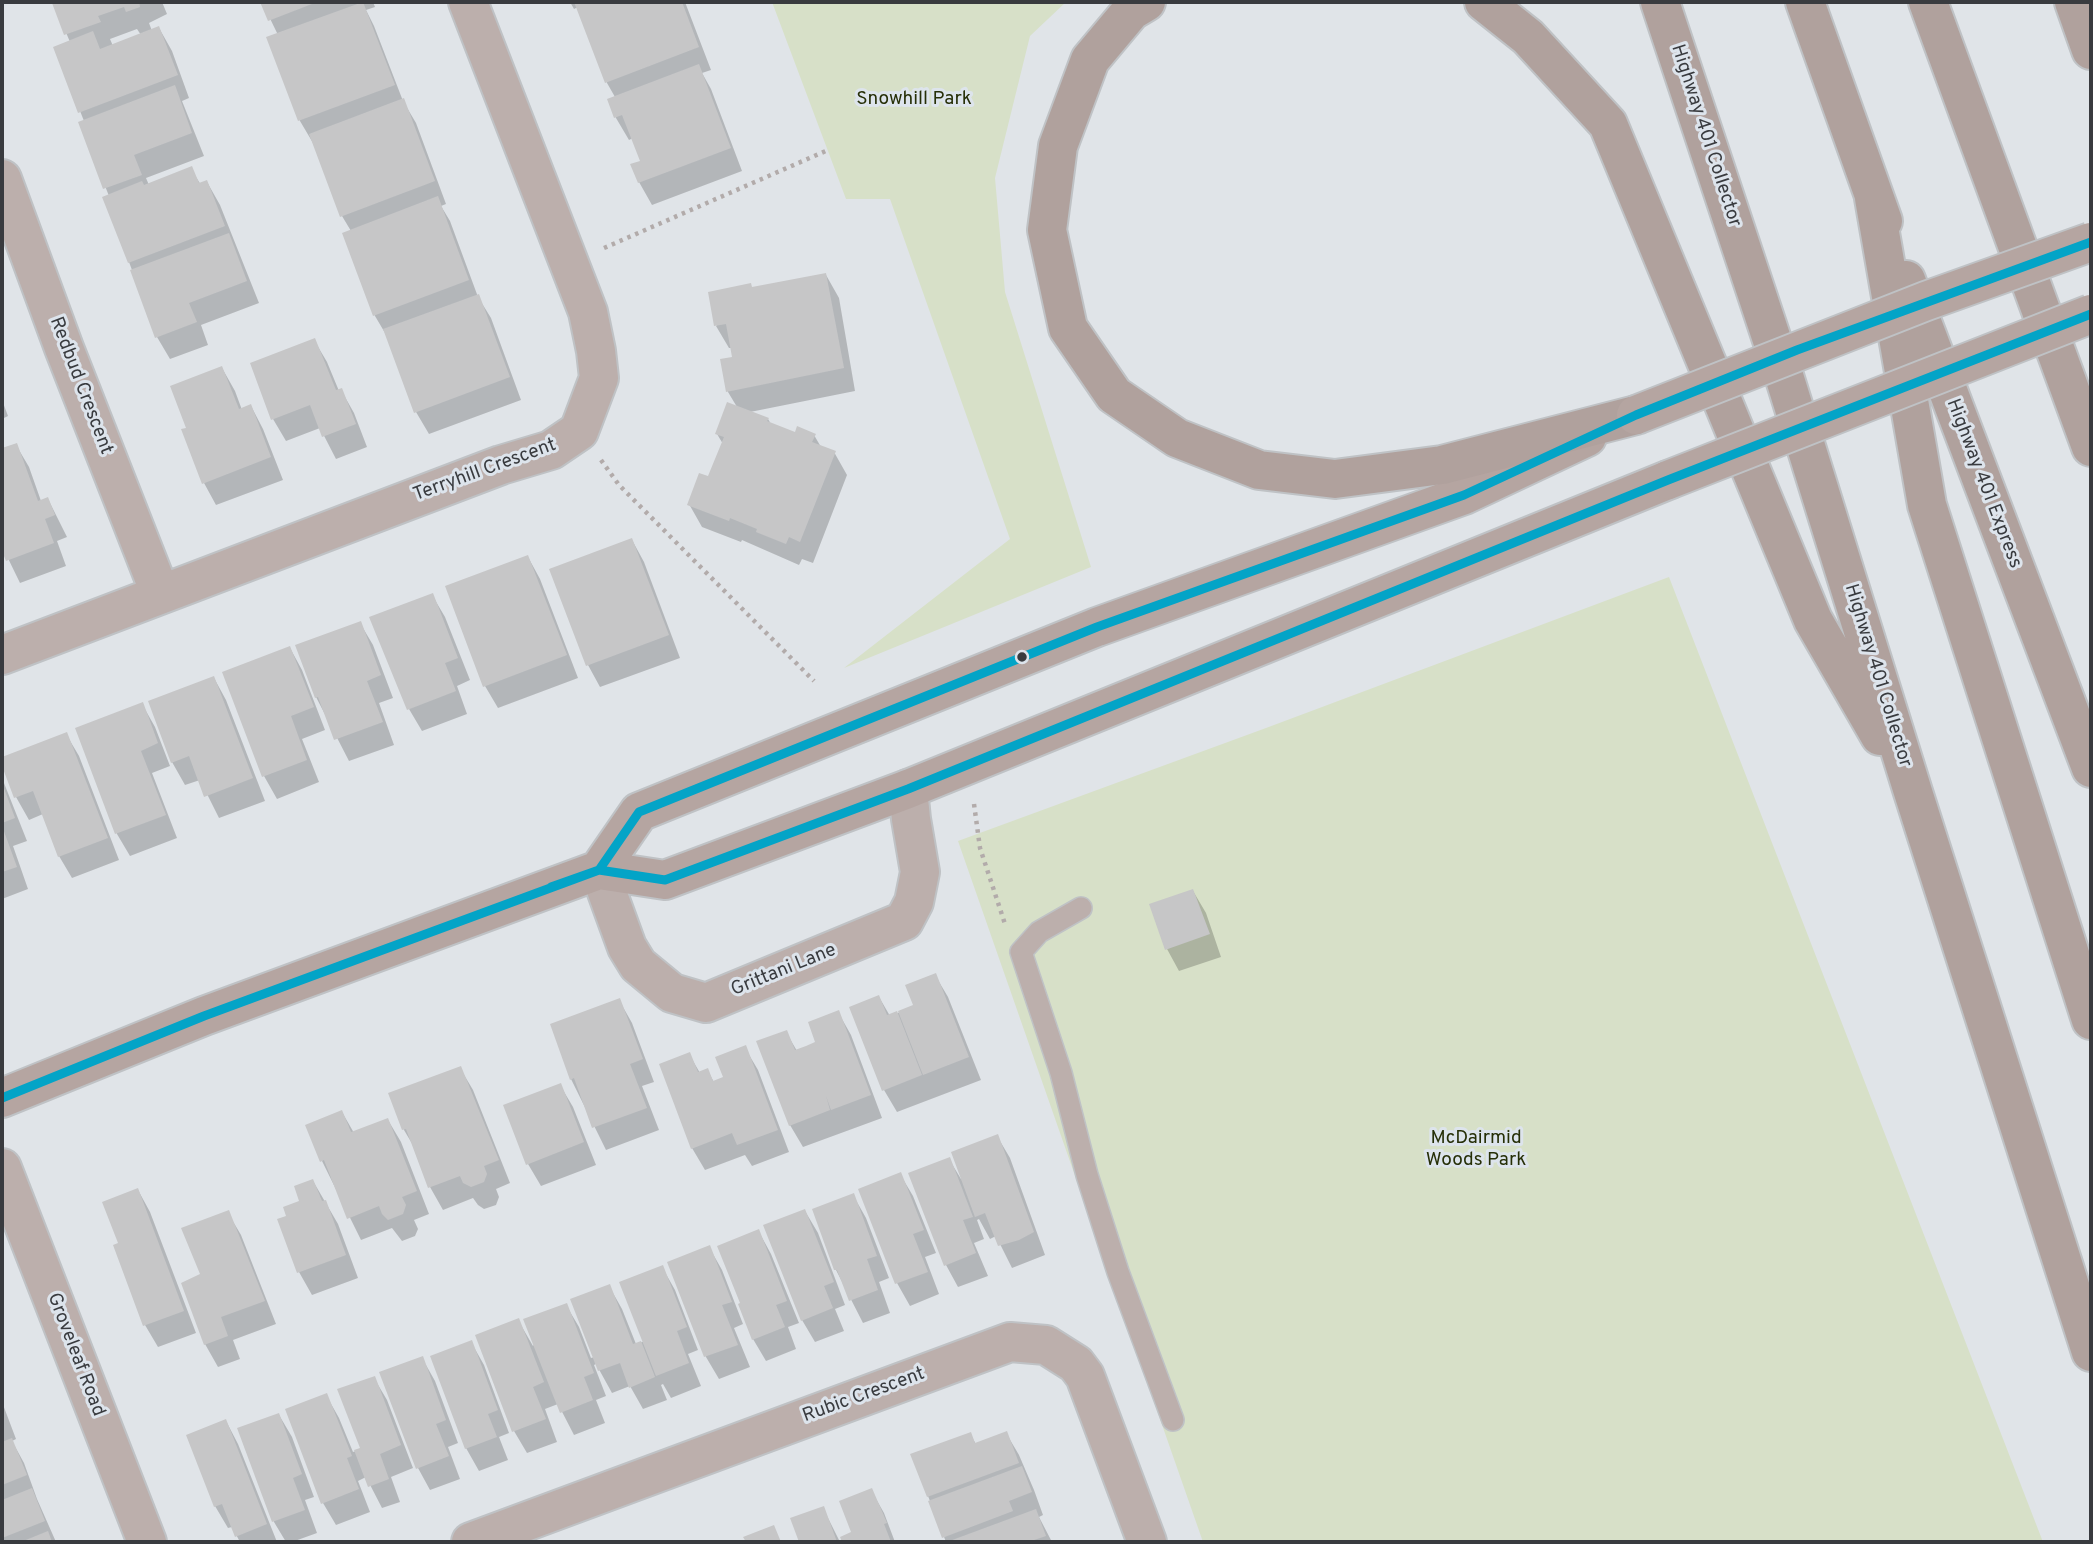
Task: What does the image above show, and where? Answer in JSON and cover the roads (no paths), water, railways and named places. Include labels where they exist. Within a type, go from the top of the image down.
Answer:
[{"type":"highway","points":[[1146,2],[1131,11],[1090,60],[1058,146],[1047,230],[1068,328],[1114,396],[1177,438],[1259,470],[1335,479],[1442,465],[1636,415]]},
{"type":"highway","points":[[1484,2],[1528,37],[1608,124],[1813,621],[1913,792]]},
{"type":"highway","name":"Highway 401 Collector","points":[[1660,2],[1785,379],[2091,1352]]},
{"type":"highway","name":"Highway 401 Express","points":[[1805,2],[1874,198],[2091,768]]},
{"type":"highway","points":[[1928,2],[2091,447]]},
{"type":"highway","points":[[2074,2],[2091,50]]},
{"type":"highway","points":[[1874,198],[1927,505],[2091,1020]]},
{"type":"main road","points":[[599,870],[639,812],[1097,627],[1464,495],[1636,415],[1861,326],[2091,242]]},
{"type":"main road","points":[[2,1098],[204,1016],[599,870],[665,880],[908,789],[1668,480],[2091,314]]},
{"type":"street","name":"Terryhill Crescent","points":[[2,655],[501,465],[551,450],[579,431],[598,378],[588,312],[468,2]]},
{"type":"street","name":"Redbud Crescent","points":[[2,178],[64,348],[160,593]]},
{"type":"street","name":"Grittani Lane","points":[[599,870],[627,947],[638,965],[672,993],[706,1003],[904,921],[914,902],[920,872],[908,789]]},
{"type":"street","name":"Groveleaf Road","points":[[2,1168],[147,1542]]},
{"type":"street","name":"Rubic Crescent","points":[[471,1542],[1010,1342],[1046,1345],[1076,1364],[1085,1376],[1147,1542]]},
{"type":"lane","points":[[1081,908],[1039,932],[1021,952],[1061,1073],[1087,1175],[1118,1272],[1174,1420]]},
{"type":"park label","name":"Snowhill Park","points":[[914,100]]},
{"type":"park label","name":"McDairmid Woods Park","points":[[1476,1150]]}]
